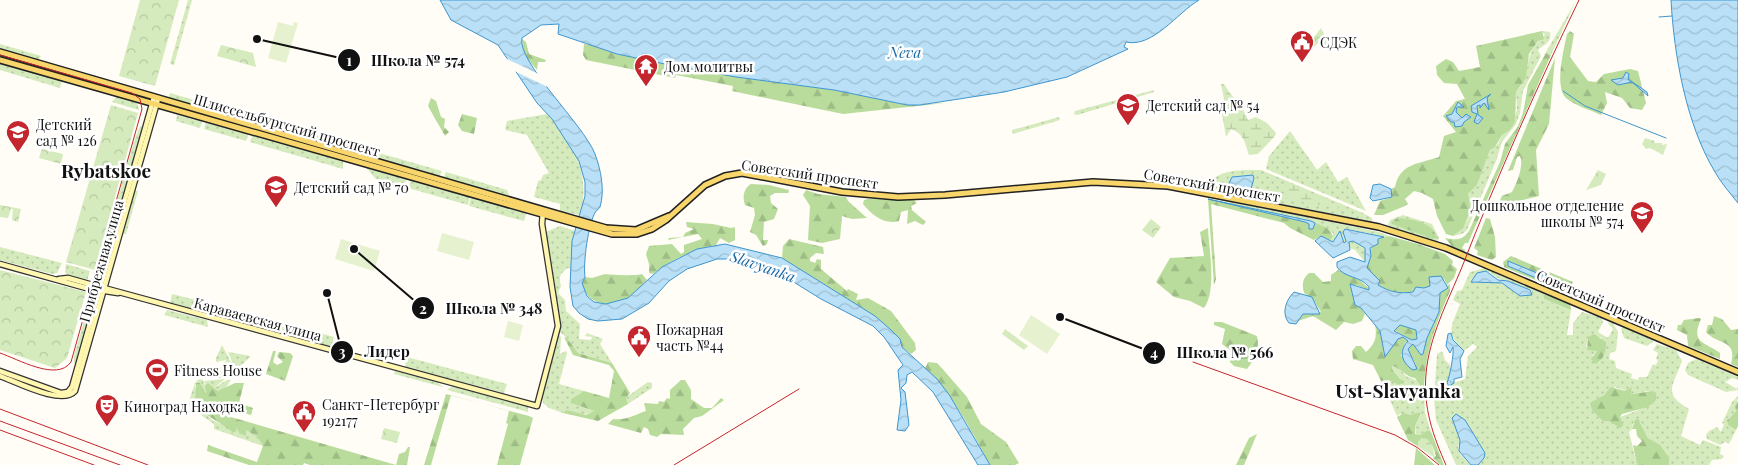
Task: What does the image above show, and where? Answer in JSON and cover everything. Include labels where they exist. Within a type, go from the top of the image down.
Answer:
[{"type":"main road","name":"Шлиссельбургский проспект","points":[[0,52],[155,101]]},
{"type":"main road","name":"Шлиссельбургский проспект","points":[[0,60],[155,101],[602,229]]},
{"type":"main road","name":"Советский проспект","points":[[602,229],[620,235],[637,234],[660,225],[708,183],[725,176],[742,174],[765,176],[842,192],[892,196],[945,195],[1093,182],[1168,186],[1379,227],[1446,248],[1738,372]]},
{"type":"street","name":"Прибрежная улица","points":[[66,395],[73,394],[76,388],[155,101]]},
{"type":"street","name":"Караваевская улица","points":[[0,264],[60,279],[68,278],[102,289],[537,406],[558,326],[542,224],[543,212]]},
{"type":"street","points":[[0,371],[66,395]]},
{"type":"street","points":[[0,376],[54,396],[66,395]]},
{"type":"green space","points":[[140,0],[179,0],[155,86],[119,76]]},
{"type":"green space","points":[[188,0],[192,0],[174,65],[170,64]]},
{"type":"green space","points":[[1576,1],[1551,55],[1546,53],[1543,57]]},
{"type":"green space","points":[[278,22],[293,26],[294,22],[298,23],[286,63],[268,58]]},
{"type":"green space","points":[[1321,28],[1330,45],[1327,49],[1318,43],[1307,54],[1295,40],[1298,32],[1310,42]]},
{"type":"green space","points":[[1542,31],[1550,32],[1550,39],[1538,50],[1541,56],[1523,91],[1520,113],[1516,124],[1502,142],[1467,230],[1462,234],[1453,236],[1469,217],[1471,210],[1468,194],[1477,185],[1490,150],[1498,144],[1502,135],[1509,131],[1517,110],[1516,92],[1525,78],[1532,50],[1545,35]]},
{"type":"green space","points":[[1542,31],[1544,39],[1538,41],[1529,54],[1526,78],[1516,92],[1515,122],[1509,131],[1502,135],[1495,147],[1490,150],[1477,185],[1468,194],[1471,211],[1463,228],[1453,236],[1446,234],[1437,216],[1433,199],[1414,191],[1405,199],[1408,204],[1405,206],[1383,215],[1374,215],[1380,201],[1392,197],[1391,189],[1395,187],[1401,173],[1418,163],[1439,157],[1444,136],[1456,132],[1443,116],[1456,101],[1465,99],[1457,84],[1444,83],[1437,75],[1436,66],[1446,59],[1453,62],[1459,71],[1480,67],[1476,46]]},
{"type":"green space","points":[[1570,31],[1574,34],[1570,57],[1588,81],[1596,82],[1604,74],[1630,69],[1638,71],[1646,103],[1642,110],[1630,108],[1622,98],[1605,92],[1607,103],[1601,115],[1578,106],[1566,98],[1562,92],[1560,76],[1567,34]]},
{"type":"green space","points":[[522,39],[526,42],[529,54],[546,60],[545,62],[538,62],[537,70],[523,54]]},
{"type":"green space","points":[[0,44],[41,56],[38,60],[0,49]]},
{"type":"green space","points":[[584,44],[597,46],[616,54],[834,90],[907,105],[945,103],[843,114],[732,91],[733,86],[676,75],[675,78],[586,60],[583,55]]},
{"type":"green space","points":[[221,45],[253,53],[256,67],[217,56]]},
{"type":"green space","points":[[1546,53],[1551,55],[1468,243],[1465,243],[1462,248],[1465,250],[1464,252],[1455,250],[1445,238],[1458,239],[1464,237],[1469,231],[1500,162],[1505,144],[1518,126],[1523,113],[1528,85]]},
{"type":"green space","points":[[1555,58],[1549,124],[1536,150],[1539,196],[1511,203],[1498,204],[1502,196],[1512,192],[1518,179],[1521,169],[1520,156],[1517,157],[1513,170],[1508,171]]},
{"type":"green space","points":[[0,63],[62,80],[60,88],[0,70]]},
{"type":"green space","points":[[1221,84],[1224,84],[1248,120],[1256,117],[1267,123],[1276,133],[1258,154],[1249,155],[1239,133],[1231,129],[1226,137],[1221,109],[1224,99]]},
{"type":"green space","points":[[1154,90],[1154,92],[1077,115],[1074,114],[1075,111]]},
{"type":"green space","points":[[170,93],[256,118],[255,123],[168,100]]},
{"type":"green space","points":[[117,96],[137,102],[139,110],[112,102]]},
{"type":"green space","points":[[431,98],[436,101],[441,117],[445,119],[444,127],[449,132],[445,136],[428,106]]},
{"type":"green space","points":[[111,105],[138,113],[95,270],[66,262]]},
{"type":"green space","points":[[462,114],[477,118],[474,134],[462,131],[458,125]]},
{"type":"green space","points":[[547,114],[566,136],[578,160],[582,173],[583,187],[580,215],[560,211],[560,204],[534,197],[538,181],[541,180],[543,175],[549,173],[527,135],[505,130],[507,121]]},
{"type":"green space","points":[[177,115],[195,120],[197,117],[203,119],[200,128],[176,121]]},
{"type":"green space","points":[[1059,117],[1060,120],[1013,134],[1012,130]]},
{"type":"green space","points":[[259,119],[294,129],[290,135],[259,126]]},
{"type":"green space","points":[[206,121],[249,132],[246,141],[204,129]]},
{"type":"green space","points":[[140,126],[144,127],[102,274],[98,270],[134,141]]},
{"type":"green space","points":[[297,130],[340,142],[339,148],[296,137]]},
{"type":"green space","points":[[1290,131],[1317,170],[1326,162],[1338,182],[1347,177],[1366,211],[1266,169],[1269,156]]},
{"type":"green space","points":[[253,133],[343,159],[343,169],[250,142]]},
{"type":"green space","points":[[1645,138],[1655,141],[1654,143],[1667,144],[1663,155],[1650,148],[1646,149],[1642,144]]},
{"type":"green space","points":[[42,149],[63,154],[61,164],[39,158]]},
{"type":"green space","points":[[365,149],[442,171],[439,178],[363,156]]},
{"type":"green space","points":[[370,167],[407,178],[404,187],[376,179],[366,168]]},
{"type":"green space","points":[[1238,170],[1261,170],[1363,213],[1372,218],[1372,222],[1209,189],[1211,182],[1222,174]]},
{"type":"green space","points":[[1598,170],[1606,174],[1601,185],[1586,190]]},
{"type":"green space","points":[[446,172],[507,190],[510,198],[443,179]]},
{"type":"green space","points":[[411,179],[470,196],[468,205],[408,188]]},
{"type":"green space","points":[[1289,183],[1334,204],[1340,209],[1286,199],[1284,196],[1286,184]]},
{"type":"green space","points":[[751,184],[769,185],[789,190],[788,193],[775,193],[770,196],[771,203],[778,209],[774,219],[764,222],[763,240],[768,240],[767,244],[763,246],[756,235],[750,232],[755,215],[754,208],[745,205],[744,202],[745,190]]},
{"type":"green space","points":[[806,190],[818,194],[846,197],[867,218],[852,219],[842,216],[840,239],[822,243],[808,240],[810,206],[803,195]]},
{"type":"green space","points":[[135,191],[138,191],[126,234],[123,234]]},
{"type":"green space","points":[[471,197],[527,212],[524,221],[469,206]]},
{"type":"green space","points":[[1209,197],[1379,232],[1389,236],[1384,237],[1349,229],[1343,232],[1347,241],[1344,243],[1340,231],[1333,242],[1329,241],[1333,237],[1333,233],[1311,221],[1250,209]]},
{"type":"green space","points":[[1208,199],[1305,222],[1309,224],[1309,228],[1313,229],[1315,223],[1323,226],[1333,237],[1329,241],[1321,236],[1314,240],[1284,223],[1211,204],[1216,279],[1214,285]]},
{"type":"green space","points":[[864,200],[914,200],[917,203],[911,206],[912,210],[926,222],[923,225],[915,221],[907,224],[908,210],[901,212],[899,221],[888,222],[874,215],[863,204]]},
{"type":"green space","points":[[0,205],[21,209],[18,222],[12,220],[13,209],[11,209],[8,218],[0,217]]},
{"type":"green space","points":[[1403,215],[1432,224],[1439,238],[1437,242],[1388,225],[1390,220]]},
{"type":"green space","points":[[1402,218],[1418,221],[1428,226],[1437,238],[1433,239],[1392,224],[1395,219]]},
{"type":"green space","points":[[1486,218],[1490,219],[1495,237],[1496,257],[1492,260],[1477,255],[1478,251],[1474,248]]},
{"type":"green space","points":[[1151,219],[1161,227],[1153,238],[1142,230]]},
{"type":"green space","points":[[686,222],[735,227],[735,240],[729,243],[720,238],[716,245],[691,252],[653,274],[649,273],[646,254],[649,246],[672,244],[681,254],[684,252],[684,245],[702,239],[698,234],[683,237],[685,233],[694,229],[687,227]]},
{"type":"green space","points":[[560,226],[575,231],[572,241],[572,269],[568,268],[561,274],[561,286],[558,293],[565,300],[566,311],[580,324],[579,339],[591,340],[592,337],[585,336],[587,333],[603,339],[600,344],[612,363],[578,353],[560,332],[560,317],[546,232]]},
{"type":"green space","points":[[1208,228],[1211,281],[1208,300],[1204,308],[1190,301],[1174,297],[1156,282],[1170,258],[1204,256],[1200,232]]},
{"type":"green space","points":[[442,233],[474,242],[469,260],[437,251]]},
{"type":"green space","points":[[1389,236],[1445,254],[1453,261],[1452,265],[1457,269],[1454,278],[1447,285],[1444,279],[1429,277],[1430,286],[1404,293],[1391,291],[1378,285],[1380,281],[1367,268],[1369,257],[1375,243]]},
{"type":"green space","points":[[341,239],[380,251],[374,271],[335,259]]},
{"type":"green space","points":[[789,239],[823,247],[824,254],[816,253],[810,258],[810,261],[815,263],[817,259],[821,260],[821,269],[847,291],[848,289],[858,294],[856,300],[868,298],[891,311],[915,343],[916,350],[911,354],[902,347],[900,339],[875,316],[782,258],[783,246]]},
{"type":"green space","points":[[1353,241],[1365,249],[1365,262],[1355,250],[1350,248],[1349,242]]},
{"type":"green space","points":[[0,247],[62,263],[57,273],[52,274],[0,260]]},
{"type":"green space","points":[[1511,256],[1573,282],[1568,290],[1564,292],[1504,267],[1503,262]]},
{"type":"green space","points":[[66,264],[90,271],[87,281],[68,276],[65,272]]},
{"type":"green space","points":[[1485,268],[1543,294],[1544,299],[1571,310],[1567,335],[1573,335],[1573,323],[1582,312],[1602,318],[1603,322],[1598,332],[1608,338],[1613,329],[1607,322],[1613,323],[1618,332],[1616,351],[1610,353],[1609,359],[1615,361],[1616,368],[1632,374],[1631,378],[1638,380],[1639,377],[1647,377],[1653,364],[1656,365],[1658,360],[1656,359],[1658,353],[1653,350],[1657,344],[1676,350],[1682,361],[1673,383],[1673,394],[1675,399],[1689,409],[1681,436],[1700,445],[1703,440],[1721,447],[1720,454],[1724,456],[1722,459],[1712,460],[1709,465],[1669,465],[1668,455],[1648,437],[1640,422],[1633,423],[1632,429],[1629,432],[1637,465],[1478,465],[1485,453],[1465,420],[1452,418],[1460,440],[1458,447],[1460,454],[1471,465],[1456,465],[1436,420],[1434,399],[1437,354],[1442,351],[1445,360],[1450,365],[1451,371],[1447,385],[1465,379],[1468,356],[1477,347],[1473,344],[1464,351],[1454,339],[1452,324],[1460,304],[1453,300],[1457,291],[1462,290],[1470,272]],"holes":[[[1483,272],[1490,272],[1496,277],[1517,286],[1516,294],[1497,282],[1474,283],[1471,280]],[[1588,337],[1601,337],[1604,354],[1599,363],[1592,356],[1597,351],[1586,347]],[[1615,387],[1626,391],[1632,388],[1630,394],[1649,391],[1644,408],[1620,417],[1598,399]]]},
{"type":"green space","points":[[0,270],[86,292],[67,358],[55,368],[0,350]]},
{"type":"green space","points":[[1338,270],[1358,279],[1369,288],[1369,290],[1356,285],[1352,293],[1355,305],[1361,308],[1365,314],[1362,321],[1353,324],[1344,322],[1336,330],[1313,316],[1298,321],[1303,314],[1317,314],[1321,312],[1313,299],[1304,293],[1303,282],[1307,275],[1314,273],[1323,282],[1331,281],[1331,275]]},
{"type":"green space","points":[[605,274],[642,274],[647,280],[630,297],[623,301],[608,304],[601,303],[589,297],[582,283],[585,277],[592,278]]},
{"type":"green space","points":[[1450,284],[1450,291],[1435,328],[1426,364],[1424,391],[1415,378],[1392,366],[1392,369],[1400,379],[1405,381],[1399,385],[1389,380],[1387,386],[1384,387],[1373,365],[1353,359],[1352,351],[1356,346],[1361,346],[1366,352],[1374,343],[1376,336],[1375,324],[1382,335],[1384,354],[1398,339],[1403,337],[1408,341],[1405,343],[1401,356],[1416,365],[1408,349],[1413,343],[1421,355],[1423,354],[1427,338],[1439,312],[1440,292],[1448,288],[1447,286]]},
{"type":"green space","points":[[172,294],[212,304],[209,314],[170,304]]},
{"type":"green space","points":[[1543,294],[1570,303],[1571,310],[1544,299]]},
{"type":"green space","points":[[90,299],[95,300],[77,364],[74,363],[74,356]]},
{"type":"green space","points":[[216,305],[250,319],[277,322],[275,330],[214,315]]},
{"type":"green space","points":[[167,310],[207,320],[208,327],[164,315]]},
{"type":"green space","points":[[1031,315],[1060,334],[1047,354],[1019,335]]},
{"type":"green space","points":[[1714,316],[1722,319],[1731,330],[1738,329],[1738,367],[1731,364],[1732,350],[1729,346],[1706,332],[1708,325],[1712,325]]},
{"type":"green space","points":[[1701,319],[1697,333],[1698,337],[1704,344],[1720,353],[1720,359],[1688,346],[1687,335],[1677,330],[1678,325],[1681,325],[1684,320]]},
{"type":"green space","points":[[508,321],[523,325],[519,341],[504,337]]},
{"type":"green space","points":[[1214,322],[1222,322],[1257,336],[1258,345],[1256,353],[1247,369],[1234,366],[1230,362],[1230,350],[1222,344],[1225,329],[1214,325]]},
{"type":"green space","points":[[284,323],[334,337],[331,347],[280,333],[281,325]]},
{"type":"green space","points":[[1400,325],[1416,330],[1417,339],[1412,340],[1394,330]]},
{"type":"green space","points":[[1623,327],[1653,340],[1653,342],[1647,346],[1624,338],[1621,329]]},
{"type":"green space","points":[[1005,329],[1028,346],[1024,350],[1002,334]]},
{"type":"green space","points":[[558,334],[561,337],[560,354],[566,351],[567,353],[559,384],[584,391],[571,399],[571,403],[593,409],[595,411],[592,413],[581,414],[566,410],[563,413],[549,408],[543,403],[542,396]]},
{"type":"green space","points":[[1594,334],[1606,342],[1602,358],[1595,364],[1591,359],[1597,351],[1587,350],[1588,337]]},
{"type":"green space","points":[[564,337],[567,338],[578,353],[612,363],[630,393],[626,398],[628,404],[598,421],[563,413],[566,410],[586,415],[595,411],[571,403],[571,399],[584,391],[609,398],[614,371],[609,365],[573,355]]},
{"type":"green space","points":[[222,345],[232,364],[231,374],[226,378],[212,378],[215,369],[221,371],[221,375],[226,360],[216,362]]},
{"type":"green space","points":[[273,351],[276,351],[273,362],[277,365],[283,362],[277,356],[279,352],[290,353],[293,356],[285,381],[266,374]]},
{"type":"green space","points":[[228,352],[251,356],[233,373],[233,364]]},
{"type":"green space","points":[[407,357],[507,384],[504,393],[405,367]]},
{"type":"green space","points":[[1696,359],[1738,376],[1738,380],[1732,378],[1725,382],[1737,389],[1738,387],[1738,390],[1726,392],[1688,375],[1685,370],[1688,363]]},
{"type":"green space","points":[[928,362],[937,363],[940,366],[967,397],[981,424],[1006,442],[1019,463],[1015,465],[990,465],[953,401],[925,368]]},
{"type":"green space","points":[[1392,366],[1398,367],[1406,376],[1420,382],[1420,389],[1424,391],[1425,413],[1431,432],[1428,430],[1420,435],[1416,434],[1415,426],[1421,415],[1419,412],[1397,416],[1384,387],[1387,386],[1389,379],[1405,381],[1400,379],[1392,369]]},
{"type":"green space","points":[[395,371],[437,382],[443,387],[394,374]]},
{"type":"green space","points":[[199,379],[203,380],[207,392],[203,390],[200,383],[195,385],[197,399],[187,407],[195,383]]},
{"type":"green space","points":[[225,379],[214,388],[208,383],[206,385],[204,381]]},
{"type":"green space","points":[[227,380],[231,380],[225,389],[218,391],[214,388]]},
{"type":"green space","points":[[681,380],[685,380],[691,390],[691,399],[704,408],[712,408],[721,398],[724,400],[702,416],[694,418],[683,429],[684,435],[661,434],[657,437],[650,435],[648,429],[644,427],[641,433],[608,424],[613,419],[627,418],[646,411],[644,403],[658,404],[659,401],[664,402],[667,398],[670,399],[670,390]]},
{"type":"green space","points":[[648,382],[652,383],[652,388],[628,404],[626,398]]},
{"type":"green space","points":[[196,383],[200,383],[206,393],[205,385],[208,383],[218,391],[235,383],[244,383],[239,403],[253,408],[251,415],[214,404],[210,406],[210,411],[396,465],[310,465],[304,463],[303,465],[249,465],[207,451],[208,445],[257,462],[263,446],[257,437],[246,430],[246,436],[239,433],[236,427],[237,431],[233,433],[200,408],[195,403]]},
{"type":"green space","points":[[454,385],[528,405],[528,412],[447,390]]},
{"type":"green space","points":[[1611,387],[1625,391],[1632,387],[1631,394],[1653,391],[1656,393],[1656,400],[1648,407],[1622,414],[1620,417],[1623,425],[1620,428],[1609,421],[1603,421],[1592,410],[1590,403],[1604,395]]},
{"type":"green space","points":[[446,394],[451,395],[431,465],[424,465]]},
{"type":"green space","points":[[1738,396],[1736,411],[1727,419],[1728,425],[1736,430],[1729,444],[1725,442],[1720,445],[1707,439],[1706,435],[1709,431],[1717,427],[1721,432],[1724,424],[1722,423],[1732,402]]},
{"type":"green space","points":[[1738,401],[1738,426],[1736,430],[1728,425],[1727,420],[1736,411],[1735,406]]},
{"type":"green space","points":[[481,403],[529,416],[533,418],[520,465],[497,465],[508,424],[506,423],[509,411]]},
{"type":"green space","points":[[199,407],[212,420],[226,426],[233,433],[237,431],[235,427],[239,433],[246,433],[246,430],[257,437],[263,446],[214,429],[214,424],[190,410],[191,408]]},
{"type":"green space","points":[[1419,412],[1421,414],[1415,426],[1415,434],[1420,435],[1428,430],[1431,432],[1444,465],[1440,465],[1433,458],[1436,456],[1432,445],[1421,439],[1418,443],[1419,447],[1408,440],[1397,417],[1404,413],[1410,415]]},
{"type":"green space","points":[[1638,419],[1648,438],[1660,445],[1669,457],[1669,465],[1637,465],[1633,445],[1637,446],[1642,441],[1637,436],[1636,429],[1632,429],[1635,420]]},
{"type":"green space","points":[[384,428],[400,432],[397,443],[381,439]]},
{"type":"green space","points":[[1257,434],[1244,465],[1236,465],[1249,438]]},
{"type":"green space","points":[[1421,438],[1427,439],[1432,445],[1435,458],[1419,447],[1418,443]]},
{"type":"green space","points":[[410,447],[407,465],[396,465],[399,454],[405,452]]},
{"type":"green space","points":[[1416,448],[1435,465],[1414,465]]},
{"type":"water","name":"Neva","points":[[440,0],[1199,0],[1155,35],[1146,40],[1126,42],[1124,47],[1128,49],[1067,77],[1004,92],[920,105],[907,105],[834,90],[736,77],[617,54],[558,34],[559,24],[541,25],[522,38],[523,48],[529,62],[588,142],[595,154],[599,167],[602,180],[601,201],[600,207],[593,217],[588,234],[585,254],[585,277],[582,283],[587,296],[594,302],[606,304],[628,298],[662,267],[697,249],[725,244],[782,258],[875,316],[900,339],[902,347],[937,379],[950,396],[990,465],[978,465],[933,392],[912,372],[907,375],[906,383],[901,388],[905,392],[909,425],[905,431],[897,430],[901,400],[898,370],[903,365],[884,337],[873,326],[821,299],[784,276],[743,259],[717,259],[687,269],[669,281],[649,303],[622,319],[598,321],[588,319],[579,313],[573,306],[570,287],[572,241],[585,196],[585,182],[579,161],[552,119],[537,103],[498,45],[451,20]]},
{"type":"water","points":[[1671,0],[1738,0],[1738,203],[1715,172],[1696,133],[1683,89],[1675,43]]},
{"type":"water","points":[[1626,72],[1629,74],[1628,79],[1647,92],[1648,96],[1632,82],[1618,85],[1611,80],[1623,78]]},
{"type":"water","points":[[1491,94],[1487,98],[1489,110],[1484,103],[1480,108],[1480,105],[1477,106],[1478,115],[1483,118],[1478,124],[1474,122],[1477,114],[1472,112],[1471,106]]},
{"type":"water","points":[[1458,102],[1464,107],[1457,107],[1456,112],[1462,118],[1466,114],[1471,117],[1462,126],[1455,127],[1454,122],[1451,122],[1446,116],[1452,114]]},
{"type":"water","points":[[1253,175],[1251,189],[1255,192],[1254,194],[1237,194],[1229,191],[1229,183],[1232,177]]},
{"type":"water","points":[[1380,184],[1391,189],[1392,197],[1373,201],[1370,198],[1373,185]]},
{"type":"water","points":[[1208,199],[1315,223],[1313,229],[1309,229],[1309,224],[1305,222]]},
{"type":"water","points":[[1345,229],[1384,237],[1378,239],[1378,244],[1370,248],[1371,256],[1367,268],[1380,281],[1378,285],[1399,293],[1413,292],[1416,287],[1424,288],[1430,286],[1429,277],[1441,276],[1448,288],[1440,293],[1439,312],[1427,338],[1423,354],[1421,355],[1413,344],[1408,349],[1417,369],[1413,370],[1404,361],[1402,353],[1408,341],[1403,337],[1398,339],[1385,357],[1380,331],[1361,308],[1355,305],[1350,284],[1369,290],[1369,287],[1366,283],[1340,271],[1337,267],[1337,262],[1350,257],[1365,262],[1365,248],[1353,241],[1349,242],[1350,250],[1333,258],[1315,241],[1321,236],[1333,242],[1340,231],[1344,243],[1346,241],[1343,232]],"holes":[[[1400,325],[1416,330],[1417,339],[1412,340],[1394,331]]]},
{"type":"water","points":[[1508,261],[1567,286],[1562,289],[1508,266]]},
{"type":"water","points":[[1486,271],[1498,280],[1508,281],[1530,290],[1532,295],[1520,296],[1502,283],[1471,282],[1477,273]]},
{"type":"water","points":[[1294,292],[1312,297],[1320,314],[1303,314],[1296,324],[1289,323],[1285,315],[1285,307]]},
{"type":"water","points":[[1451,333],[1453,340],[1464,351],[1460,359],[1462,377],[1454,379],[1454,383],[1449,386],[1447,383],[1452,365],[1453,347],[1450,353],[1446,346],[1448,334]]},
{"type":"water","points":[[1456,414],[1465,420],[1485,453],[1484,458],[1478,465],[1471,465],[1459,451],[1460,440],[1452,418]]},
{"type":"pier","points":[[503,57],[543,76],[552,89],[510,69]]},
{"type":"waterway","points":[[1659,17],[1672,16]]},
{"type":"waterway","points":[[1563,91],[1585,106],[1666,138]]},
{"type":"tram line","points":[[0,55],[132,93],[140,99],[142,109],[71,362],[65,368],[47,370],[0,353]]},
{"type":"railway","points":[[1446,465],[1433,432],[1426,398],[1426,374],[1431,346],[1440,319],[1503,166],[1579,0]]},
{"type":"railway","points":[[1193,362],[1395,435],[1418,448],[1439,465]]},
{"type":"railway","points":[[674,465],[799,389]]},
{"type":"railway","points":[[0,409],[148,465]]},
{"type":"railway","points":[[0,421],[120,465]]},
{"type":"railway","points":[[0,430],[94,465]]},
{"type":"place","name":"Школа № 574","points":[[257,39]]},
{"type":"place","name":"СДЭК","points":[[1302,63]]},
{"type":"place","name":"Дом молитвы","points":[[646,87]]},
{"type":"place","name":"Детский сад № 54","points":[[1128,126]]},
{"type":"place","name":"Детский сад № 126","points":[[18,153]]},
{"type":"place","name":"Детский сад № 70","points":[[276,208]]},
{"type":"place","name":"Дошкольное отделение школы № 574","points":[[1642,234]]},
{"type":"place","name":"Школа № 348","points":[[354,249]]},
{"type":"place","name":"Лидер","points":[[327,293]]},
{"type":"place","name":"Школа № 566","points":[[1060,317]]},
{"type":"place","name":"Пожарная часть №44","points":[[639,358]]},
{"type":"place","name":"Fitness House","points":[[157,391]]},
{"type":"place","name":"Киноград Находка","points":[[107,427]]},
{"type":"place","name":"Санкт-Петербург 192177","points":[[304,433]]},
{"type":"district","name":"Rybatskoe","points":[[106,170]]},
{"type":"district","name":"Ust-Slavyanka","points":[[1398,390]]},
{"type":"water label","name":"Slavyanka","points":[[763,266]]}]
